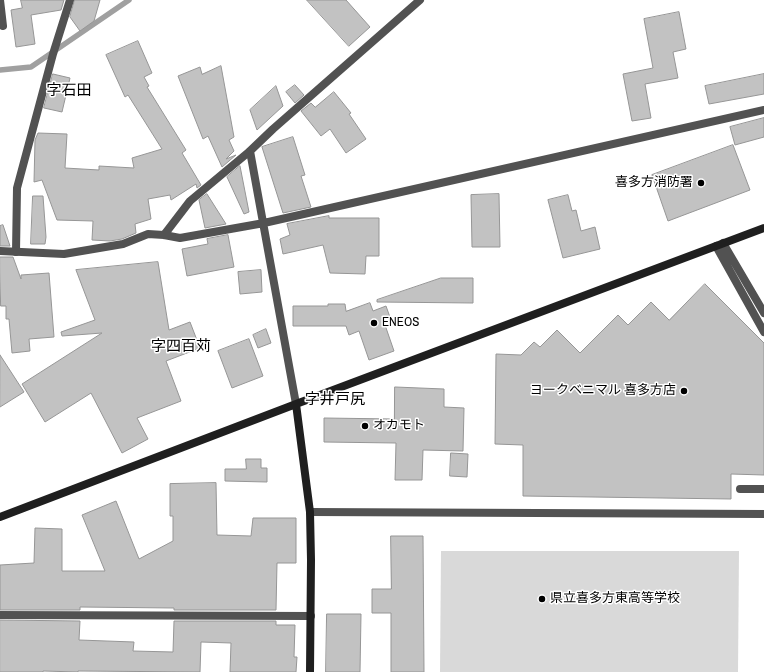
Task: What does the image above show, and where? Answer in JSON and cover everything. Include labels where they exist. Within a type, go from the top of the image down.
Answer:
[{"type":"street","points":[[0,0],[3,26]]},
{"type":"street","points":[[16,252],[17,188],[53,54],[70,0]]},
{"type":"street","points":[[164,234],[190,201],[250,151],[268,133],[420,0]]},
{"type":"street","points":[[0,251],[64,254],[123,244],[148,234],[164,234],[180,238],[264,223],[764,110]]},
{"type":"street","points":[[250,151],[296,404],[310,512],[310,672]]},
{"type":"street","points":[[0,517],[764,228]]},
{"type":"street","points":[[719,245],[764,313]]},
{"type":"street","points":[[719,245],[763,330]]},
{"type":"street","points":[[740,489],[764,489]]},
{"type":"street","points":[[310,512],[764,514]]},
{"type":"street","points":[[0,615],[311,616]]},
{"type":"shaded area","points":[[441,551],[739,551],[738,672],[440,672]]},
{"type":"building","points":[[21,0],[64,0],[61,10],[31,15],[35,44],[16,47],[11,10],[22,8]]},
{"type":"building","points":[[75,0],[100,0],[94,21],[80,31],[70,17]]},
{"type":"building","points":[[307,0],[346,0],[370,27],[349,46]]},
{"type":"building","points":[[679,12],[686,49],[673,52],[678,78],[645,84],[651,118],[632,121],[623,74],[653,68],[644,19]]},
{"type":"building","points":[[138,41],[152,73],[144,77],[149,86],[147,87],[186,150],[182,153],[201,185],[197,188],[196,184],[171,200],[170,195],[148,199],[151,219],[135,224],[136,233],[122,239],[110,241],[92,240],[93,221],[57,220],[42,180],[34,182],[35,140],[38,133],[67,134],[65,168],[99,170],[99,166],[134,168],[132,158],[162,149],[128,95],[125,97],[106,55]]},
{"type":"building","points":[[221,66],[234,137],[229,140],[234,151],[226,159],[236,155],[222,167],[208,136],[203,139],[178,76],[200,67],[202,74]]},
{"type":"building","points":[[53,74],[70,78],[62,112],[44,108]]},
{"type":"building","points":[[764,74],[764,94],[709,104],[705,86]]},
{"type":"building","points":[[295,85],[304,95],[295,103],[286,92]]},
{"type":"building","points":[[276,86],[283,106],[257,130],[250,110]]},
{"type":"building","points":[[334,92],[351,113],[349,114],[366,139],[346,153],[330,129],[321,136],[301,111],[311,103],[315,107]]},
{"type":"building","points":[[764,118],[764,137],[735,145],[730,127]]},
{"type":"building","points":[[293,137],[305,175],[301,176],[311,207],[283,213],[262,147]]},
{"type":"building","name":"喜多方消防署","points":[[733,145],[750,190],[668,221],[652,175]]},
{"type":"building","points":[[240,166],[249,212],[244,214],[227,177]]},
{"type":"building","points":[[207,194],[226,224],[205,228],[199,200]]},
{"type":"building","points":[[499,194],[500,247],[472,247],[471,195]]},
{"type":"building","points":[[568,195],[572,211],[576,210],[581,231],[595,227],[600,249],[563,258],[548,200]]},
{"type":"building","points":[[33,196],[43,196],[46,237],[45,244],[31,244]]},
{"type":"building","points":[[329,216],[329,218],[379,218],[379,256],[366,256],[365,274],[330,273],[323,245],[283,254],[280,239],[290,235],[287,224]]},
{"type":"building","points":[[3,225],[10,246],[0,246],[0,226]]},
{"type":"building","points":[[228,235],[234,267],[187,276],[182,249],[208,244],[207,239]]},
{"type":"building","points":[[0,257],[13,257],[21,279],[21,275],[49,273],[54,337],[29,339],[30,351],[12,353],[9,319],[6,319],[6,306],[1,306]]},
{"type":"building","points":[[158,262],[169,330],[190,322],[200,348],[166,361],[181,401],[137,418],[148,439],[122,453],[91,393],[45,422],[22,384],[102,333],[62,336],[61,332],[95,320],[76,270]]},
{"type":"building","points":[[261,270],[262,292],[240,294],[238,272]]},
{"type":"building","points":[[441,278],[473,278],[473,303],[377,302],[377,300]]},
{"type":"building","points":[[705,284],[764,343],[764,475],[731,474],[731,499],[523,496],[523,445],[495,444],[496,354],[521,355],[534,342],[540,347],[557,330],[580,353],[618,315],[628,325],[651,302],[669,320]]},
{"type":"building","points":[[370,303],[373,311],[386,306],[391,320],[384,322],[394,351],[369,360],[359,331],[349,335],[346,326],[293,326],[293,306],[328,306],[328,304],[345,304],[346,311]]},
{"type":"building","points":[[266,329],[271,343],[258,348],[253,335]]},
{"type":"building","points":[[249,339],[263,376],[232,388],[218,351]]},
{"type":"building","points":[[0,355],[24,392],[0,407]]},
{"type":"building","points":[[395,387],[444,389],[444,407],[464,408],[463,451],[423,450],[422,480],[395,480],[396,443],[324,442],[324,418],[394,419]]},
{"type":"building","points":[[451,453],[468,454],[467,477],[450,476]]},
{"type":"building","points":[[246,459],[261,459],[261,468],[267,468],[267,482],[225,481],[225,469],[246,469]]},
{"type":"building","points":[[216,483],[217,535],[251,536],[253,518],[296,518],[296,563],[277,563],[276,610],[174,610],[174,608],[80,607],[80,610],[0,610],[0,565],[34,563],[35,528],[62,529],[62,571],[105,571],[82,515],[116,501],[139,559],[173,541],[173,516],[170,516],[170,484]]},
{"type":"building","points":[[391,536],[423,536],[424,672],[391,672],[391,613],[372,613],[372,589],[391,589]]},
{"type":"building","points":[[327,614],[361,614],[360,672],[326,672]]},
{"type":"building","points":[[0,620],[80,621],[79,640],[134,642],[133,651],[173,652],[174,621],[276,621],[276,625],[295,625],[294,657],[297,657],[296,672],[230,672],[231,643],[201,642],[200,672],[0,672]]},
{"type":"waterway","points":[[0,70],[31,67],[129,0]]},
{"type":"place","name":"喜多方消防署","points":[[701,183]]},
{"type":"place","name":"ENEOS","points":[[374,323]]},
{"type":"place","name":"ヨークベニマル 喜多方店","points":[[684,391]]},
{"type":"place","name":"オカモト","points":[[365,426]]},
{"type":"place","name":"県立喜多方東高等学校","points":[[542,599]]},
{"type":"district","name":"字石田","points":[[69,91]]},
{"type":"district","name":"字四百苅","points":[[181,347]]},
{"type":"district","name":"字井戸尻","points":[[335,400]]}]
